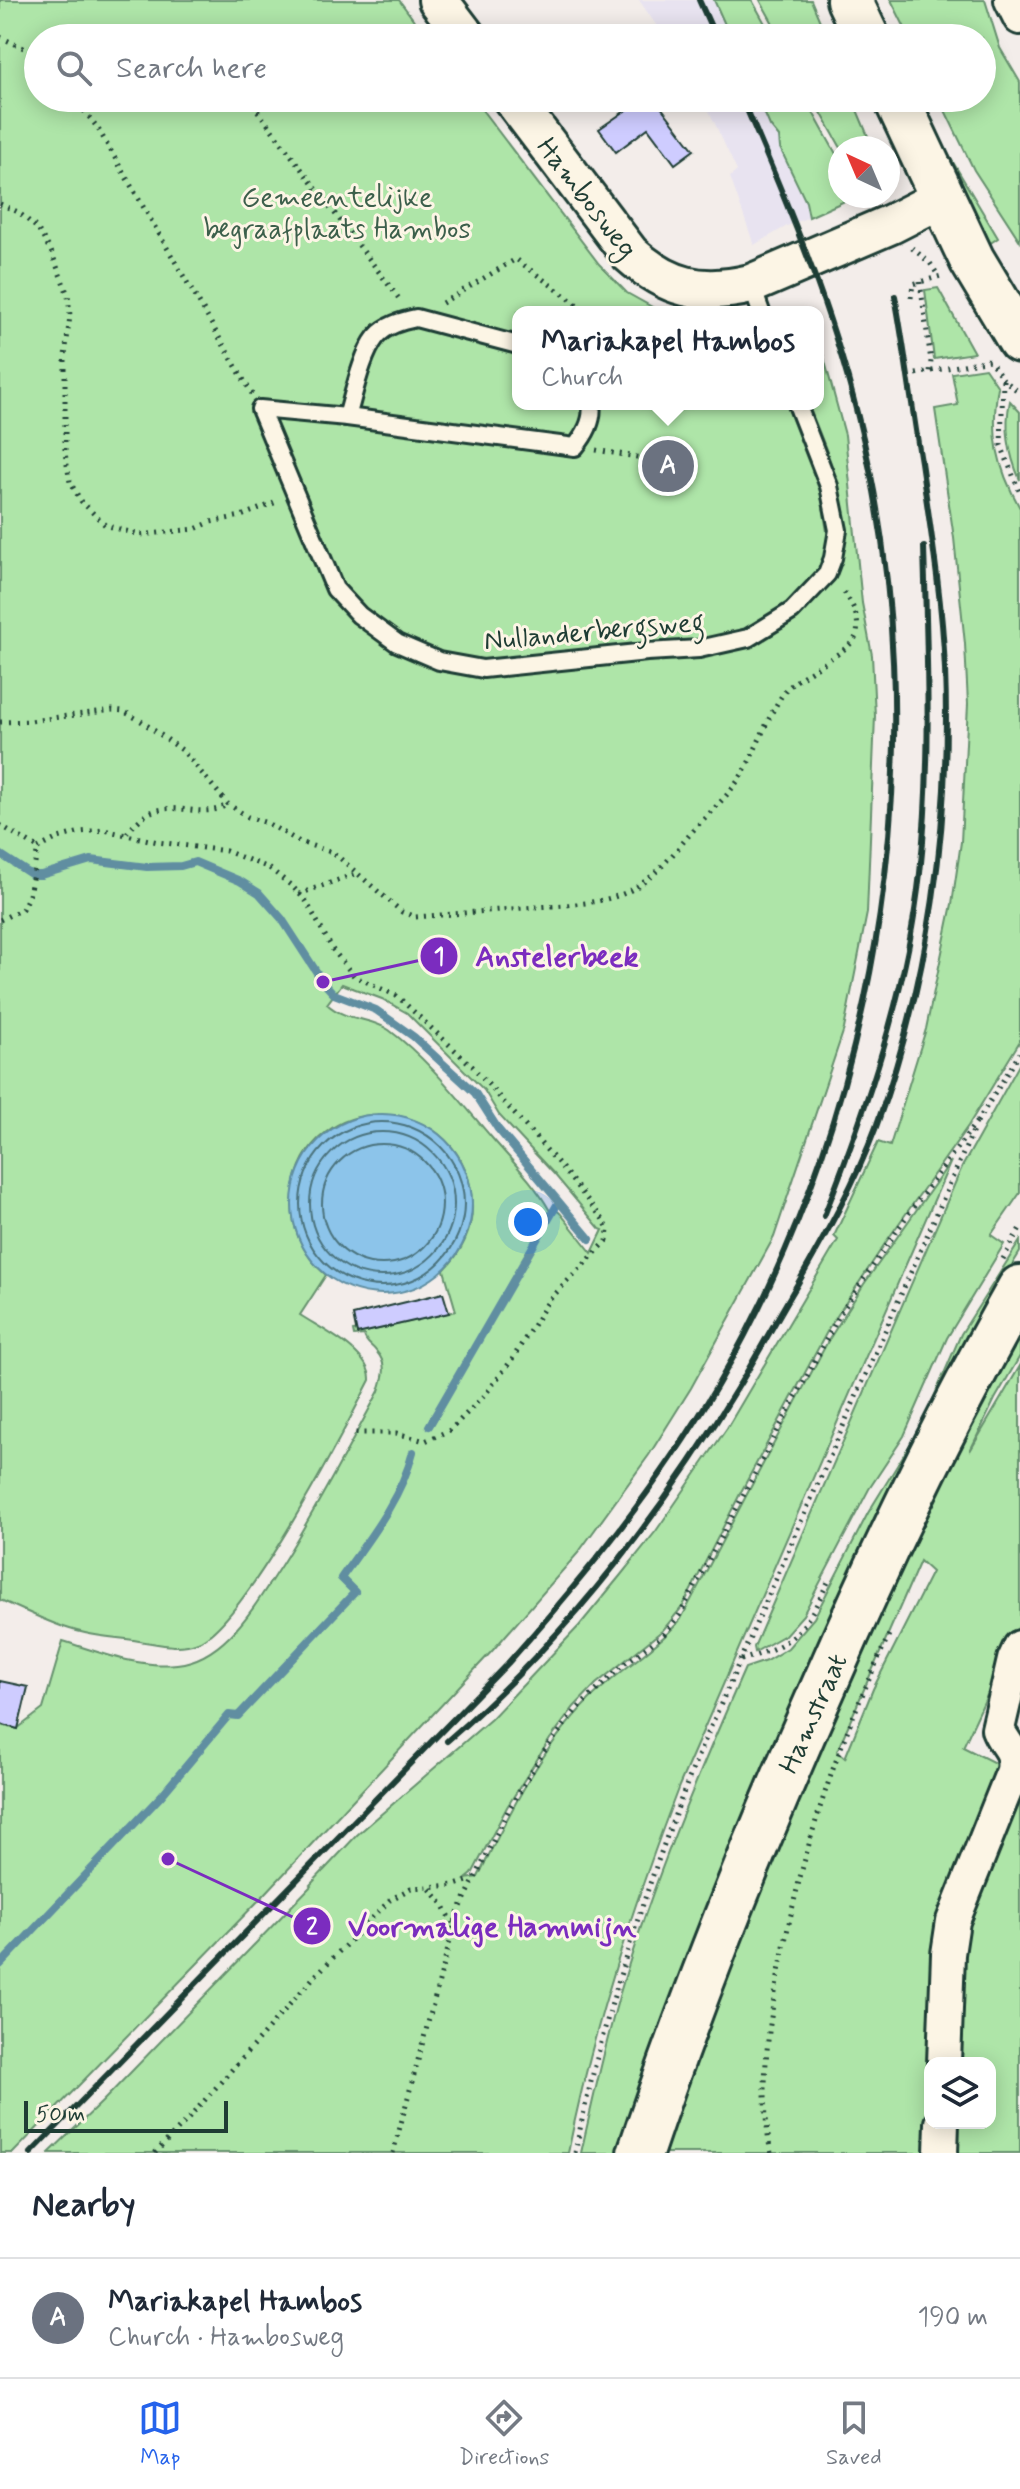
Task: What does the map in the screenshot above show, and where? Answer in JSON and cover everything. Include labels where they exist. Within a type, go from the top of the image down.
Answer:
[{"type":"main road","points":[[849,0],[860,24]]},
{"type":"main road","points":[[902,112],[985,285],[1004,360]]},
{"type":"main road","name":"Hamstraat","points":[[640,2153],[695,1999],[790,1762],[923,1471],[1020,1288]]},
{"type":"street","points":[[438,0],[456,24]]},
{"type":"street","points":[[1011,0],[1020,18]]},
{"type":"street","name":"Hambosweg","points":[[523,112],[630,254],[667,282],[756,298],[942,198]]},
{"type":"street","points":[[944,2057],[948,1954],[953,1921],[1013,1771],[1015,1759],[1012,1749],[998,1729],[1014,1660],[1020,1647]]},
{"type":"street","points":[[941,2153],[942,2129]]},
{"type":"lane","points":[[347,417],[359,375],[376,337],[389,326],[416,318],[512,343]]},
{"type":"lane","points":[[260,409],[347,417],[575,447],[586,433],[593,410]]},
{"type":"lane","name":"Nullanderbergsweg","points":[[260,409],[335,589],[359,615],[397,643],[439,661],[483,669],[699,649],[748,638],[792,611],[827,574],[837,543],[837,517],[829,486],[799,410]]},
{"type":"path","points":[[0,37],[24,48]]},
{"type":"path","points":[[85,112],[97,127],[260,409]]},
{"type":"path","points":[[258,112],[416,318],[516,259],[579,306]]},
{"type":"path","points":[[0,204],[18,212],[37,228],[51,251],[68,295],[65,453],[70,482],[81,501],[105,525],[140,535],[195,529],[241,516],[295,494]]},
{"type":"path","points":[[901,246],[917,251],[939,277],[913,284],[911,298]]},
{"type":"path","points":[[920,282],[930,372]]},
{"type":"path","points":[[916,374],[1004,360]]},
{"type":"path","points":[[1004,360],[1020,393]]},
{"type":"path","points":[[1004,360],[1001,445],[1020,493]]},
{"type":"path","points":[[575,447],[654,460]]},
{"type":"path","points":[[0,722],[123,711],[182,750],[228,804],[300,842],[334,853],[402,912],[415,917],[575,904],[623,894],[660,870],[725,799],[742,775],[781,696],[792,683],[849,647],[857,635],[856,615],[848,597],[827,574]]},
{"type":"path","points":[[126,834],[140,819],[157,810],[200,812],[228,804]]},
{"type":"path","points":[[0,825],[38,850]]},
{"type":"path","points":[[0,920],[22,909],[29,895],[38,850],[58,838],[80,832],[104,830],[158,842],[226,851],[269,868],[299,894],[333,950],[354,976],[397,996],[472,1066],[559,1164],[605,1222],[607,1241],[549,1300],[511,1361],[484,1396],[450,1430],[425,1441],[396,1433],[352,1433]]},
{"type":"path","points":[[299,894],[358,873]]},
{"type":"path","points":[[393,2153],[454,1924],[472,1879],[523,1785],[576,1710],[602,1684],[664,1634],[679,1616],[840,1314],[977,1121],[1020,1053]]},
{"type":"path","points":[[575,2153],[611,2001],[662,1846],[740,1660],[977,1121]]},
{"type":"path","points":[[771,2153],[766,2107],[768,2031],[795,1895],[844,1737]]},
{"type":"path","points":[[155,2153],[314,1977],[397,1895],[411,1888],[455,1885],[472,1879]]},
{"type":"path","points":[[429,1888],[454,1924]]},
{"type":"shaded area","points":[[639,0],[714,0],[725,24],[655,24]]},
{"type":"shaded area","points":[[710,112],[764,112],[779,137],[780,148],[806,202],[809,217],[754,245],[730,177],[737,171]]},
{"type":"green space","name":"Gemeentelijke begraafplaats Hambos","points":[[0,0],[399,0],[417,24],[24,24],[24,112],[484,112],[599,264],[627,293],[650,306],[512,306],[512,410],[788,410],[821,494],[828,538],[838,567],[842,546],[842,504],[810,410],[824,410],[824,358],[845,435],[862,603],[872,655],[875,716],[867,913],[844,1029],[774,1237],[691,1388],[649,1455],[578,1553],[493,1650],[265,1894],[13,2153],[0,2153],[0,1725],[17,1729],[43,1709],[63,1641],[148,1664],[177,1664],[192,1661],[212,1650],[230,1636],[251,1611],[306,1524],[379,1391],[384,1365],[364,1335],[354,1336],[353,1331],[364,1329],[365,1332],[456,1311],[444,1270],[465,1240],[472,1205],[464,1167],[445,1139],[418,1122],[386,1115],[354,1118],[326,1132],[304,1158],[293,1194],[295,1228],[304,1249],[326,1275],[300,1315],[354,1351],[368,1370],[370,1380],[292,1523],[241,1601],[218,1628],[198,1642],[176,1646],[98,1636],[52,1623],[0,1600]],"holes":[[[342,984],[382,999],[407,1013],[484,1090],[499,1115],[603,1230],[592,1253],[556,1210],[432,1426],[428,1424],[550,1211],[523,1173],[417,1054],[382,1026],[342,1013],[327,1004]]]},
{"type":"green space","points":[[714,0],[752,0],[765,24],[725,24]]},
{"type":"green space","points":[[760,0],[811,0],[821,24],[773,24]]},
{"type":"green space","points":[[891,0],[985,0],[992,24],[903,24]]},
{"type":"green space","points":[[996,35],[1020,82],[1020,241],[974,170],[946,112],[996,112]]},
{"type":"green space","points":[[764,112],[813,112],[828,139],[829,208],[809,217],[806,202],[780,148],[779,137]]},
{"type":"green space","points":[[821,112],[858,112],[868,136],[834,136]]},
{"type":"green space","points":[[947,152],[998,238],[989,244],[943,153]]},
{"type":"green space","points":[[938,288],[974,353],[934,359],[925,290]]},
{"type":"green space","points":[[985,368],[998,387],[995,420],[997,450],[1020,508],[1020,1041],[968,1126],[829,1328],[683,1606],[663,1630],[596,1684],[574,1707],[507,1807],[472,1874],[466,1879],[478,1877],[526,1784],[571,1719],[600,1689],[660,1641],[681,1619],[828,1341],[864,1284],[951,1161],[679,1786],[616,1967],[589,2059],[568,2153],[49,2153],[102,2102],[357,1835],[491,1719],[579,1626],[656,1531],[727,1428],[838,1240],[834,1236],[878,1142],[890,1146],[926,1029],[952,904],[961,842],[968,704],[965,644],[954,538],[935,409],[958,405],[952,373]]},
{"type":"green space","points":[[1010,401],[1020,412],[1020,480],[1009,441],[1007,421]]},
{"type":"green space","points":[[1020,1063],[1020,1193],[991,1235],[1004,1244],[947,1338],[904,1436],[869,1489],[803,1615],[785,1635],[755,1652],[754,1647],[962,1167]]},
{"type":"green space","points":[[1020,1241],[1020,1252],[1007,1273],[620,2153],[581,2153],[599,2072],[633,1951],[693,1788],[745,1668],[766,1661],[788,1648],[814,1618],[868,1513],[922,1425],[961,1334]]},
{"type":"green space","points":[[1020,1320],[1020,1356],[970,1451],[1020,1366],[1020,1624],[963,1747],[999,1765],[931,2057],[924,2057],[924,2129],[931,2129],[935,2153],[656,2153],[836,1696]],"holes":[[[920,1561],[932,1572],[873,1689],[845,1758],[837,1751]]]},
{"type":"green space","points":[[1020,1776],[1020,2153],[951,2153],[950,2129],[996,2129],[996,2057],[949,2057],[954,1959]]},
{"type":"water","points":[[382,1114],[417,1120],[446,1140],[466,1169],[472,1204],[466,1239],[446,1268],[417,1288],[382,1294],[347,1288],[318,1268],[298,1239],[292,1204],[298,1169],[318,1140],[347,1120]]},
{"type":"building","points":[[624,112],[665,112],[694,150],[675,164],[648,128],[616,152],[599,129]]},
{"type":"building","points":[[443,1293],[449,1313],[357,1334],[353,1315]]},
{"type":"building","points":[[0,1681],[28,1687],[18,1729],[0,1724]]},
{"type":"waterway","points":[[0,854],[32,875],[91,860],[147,867],[181,866],[195,862],[240,881],[259,893],[282,919],[334,994],[376,1010],[414,1037],[475,1093],[498,1129],[590,1239]]},
{"type":"waterway","points":[[429,1426],[558,1203]]},
{"type":"waterway","points":[[0,1965],[161,1796],[229,1715],[238,1716],[355,1592],[341,1578],[392,1503],[413,1452]]},
{"type":"railway","points":[[699,0],[710,24]]},
{"type":"railway","points":[[31,2153],[508,1663],[592,1564],[670,1460],[717,1386],[774,1276],[820,1160],[856,1039],[880,915],[892,789],[893,663],[882,539],[858,417],[835,335],[807,255],[748,112]]},
{"type":"railway","points":[[447,1741],[490,1703],[570,1618],[608,1574],[678,1479],[741,1382],[829,1227],[868,1148],[894,1072],[910,1016],[933,901],[940,843],[946,727],[939,591],[895,296]]},
{"type":"railway","points":[[824,1216],[883,1048],[914,917],[924,832],[927,751],[924,547]]},
{"type":"place","name":"Mariakapel Hambos","points":[[668,466]]},
{"type":"place","name":"Anstelerbeek","points":[[323,982]]},
{"type":"place","name":"Voormalige Hammijn","points":[[168,1859]]}]
